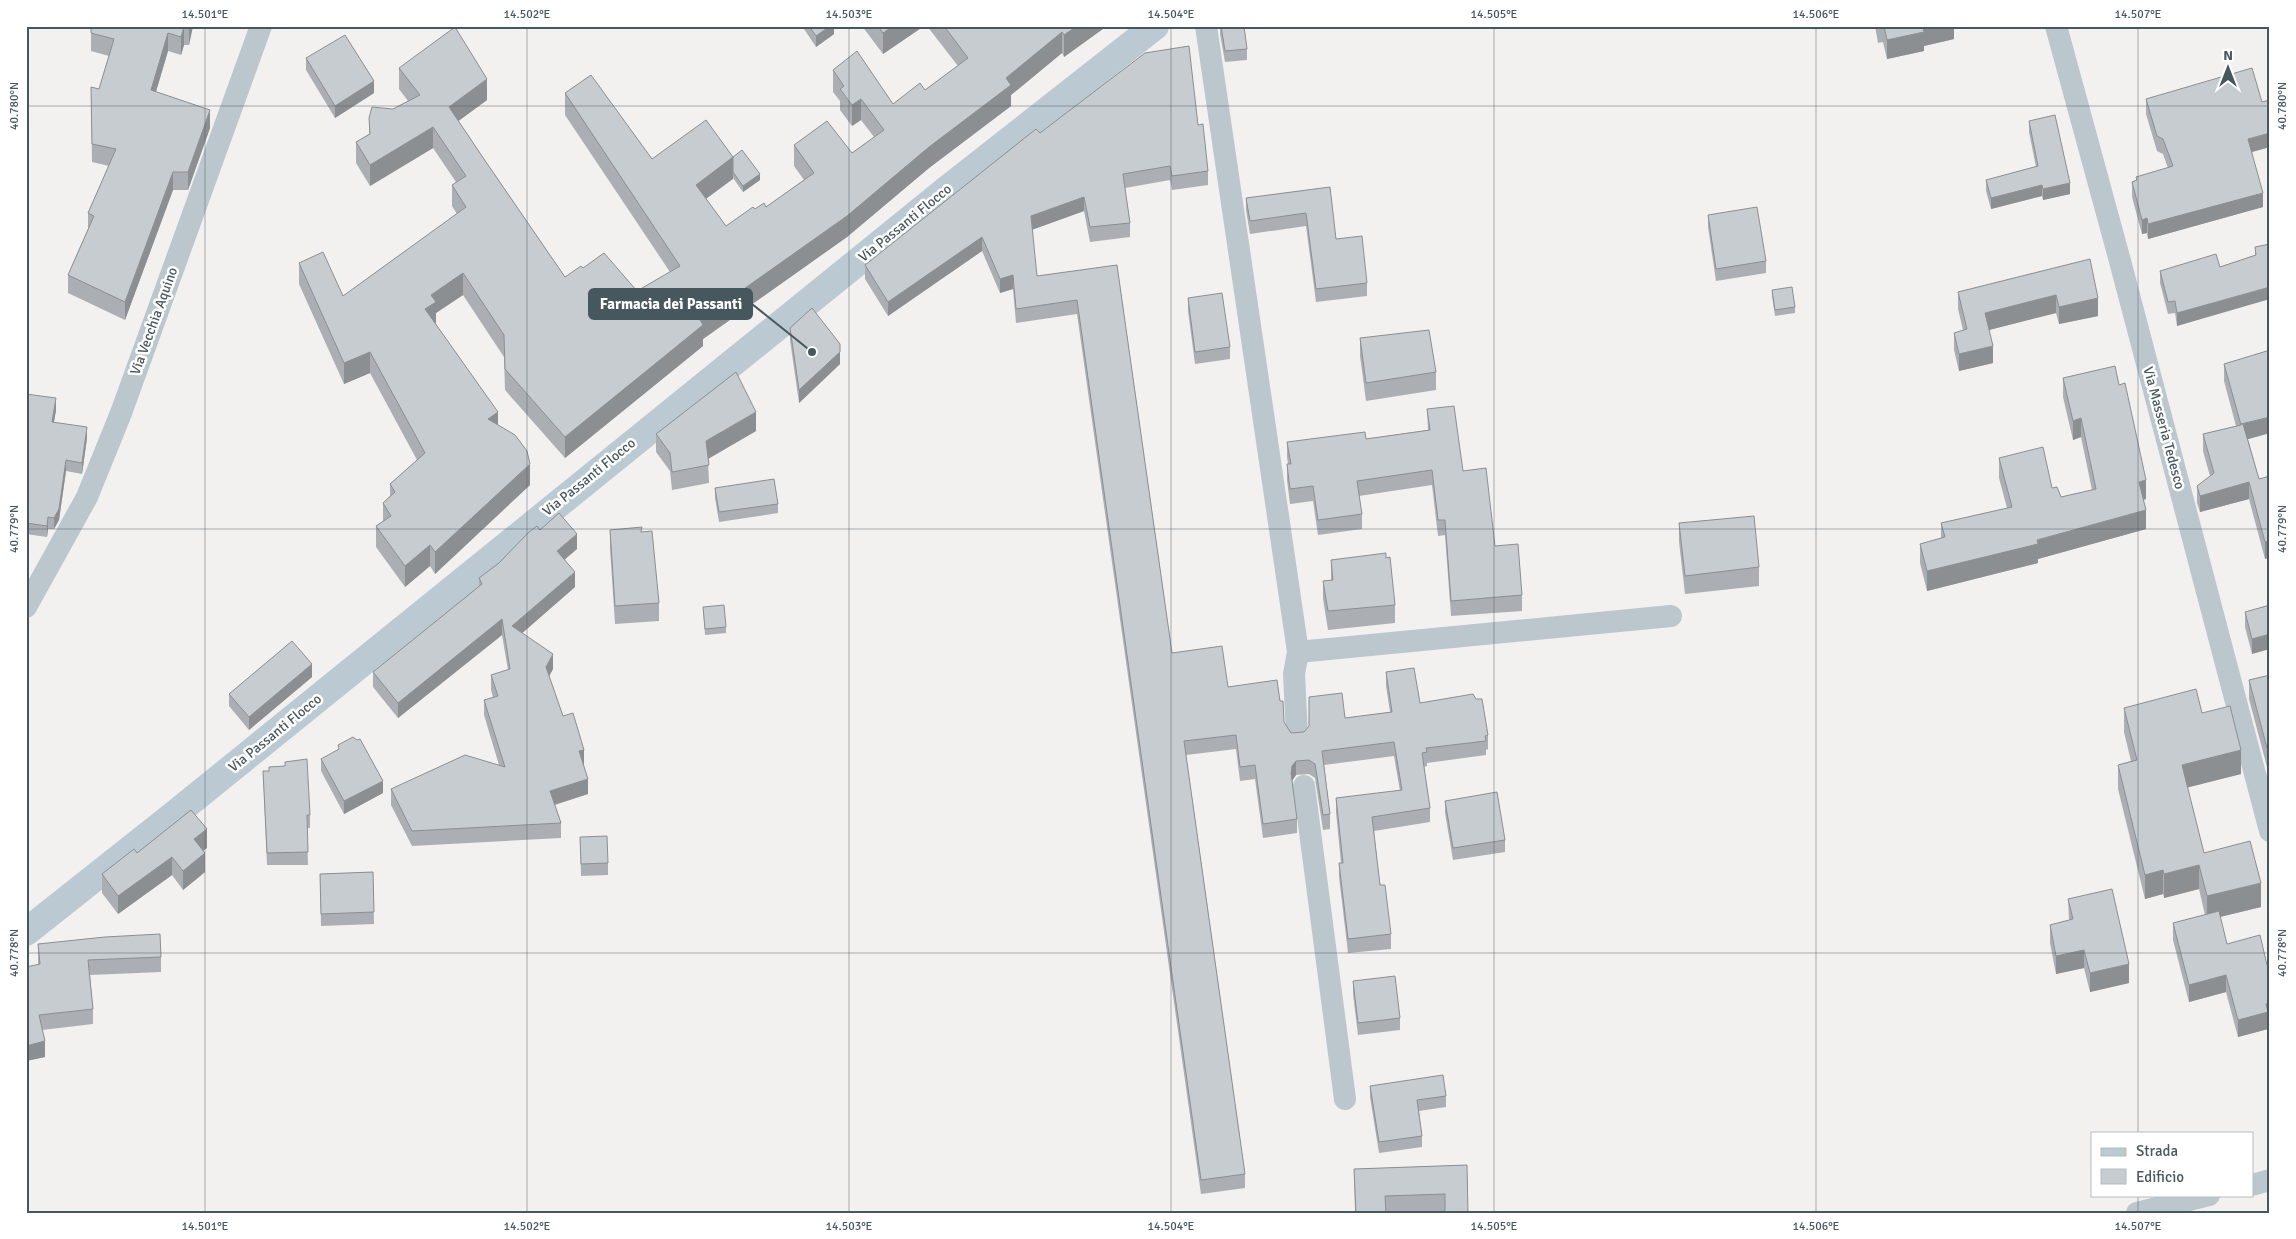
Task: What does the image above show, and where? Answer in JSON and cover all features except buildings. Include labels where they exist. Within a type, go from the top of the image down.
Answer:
[{"type":"main road","name":"Via Passanti Flocco","points":[[26,932],[178,812],[948,188],[1155,26]]},
{"type":"street","name":"Via Vecchia Aquino","points":[[26,607],[86,497],[121,413],[261,26]]},
{"type":"street","points":[[1206,26],[1298,652],[1294,674],[1297,735]]},
{"type":"street","name":"Via Masseria Tedesco","points":[[2056,26],[2270,831]]},
{"type":"street","points":[[1298,652],[1671,616]]},
{"type":"street","points":[[1304,786],[1345,1099]]},
{"type":"street","points":[[2254,1184],[2270,1180]]},
{"type":"street","points":[[2137,1213],[2205,1196]]},
{"type":"place","name":"Farmacia dei Passanti","points":[[812,352]]}]
